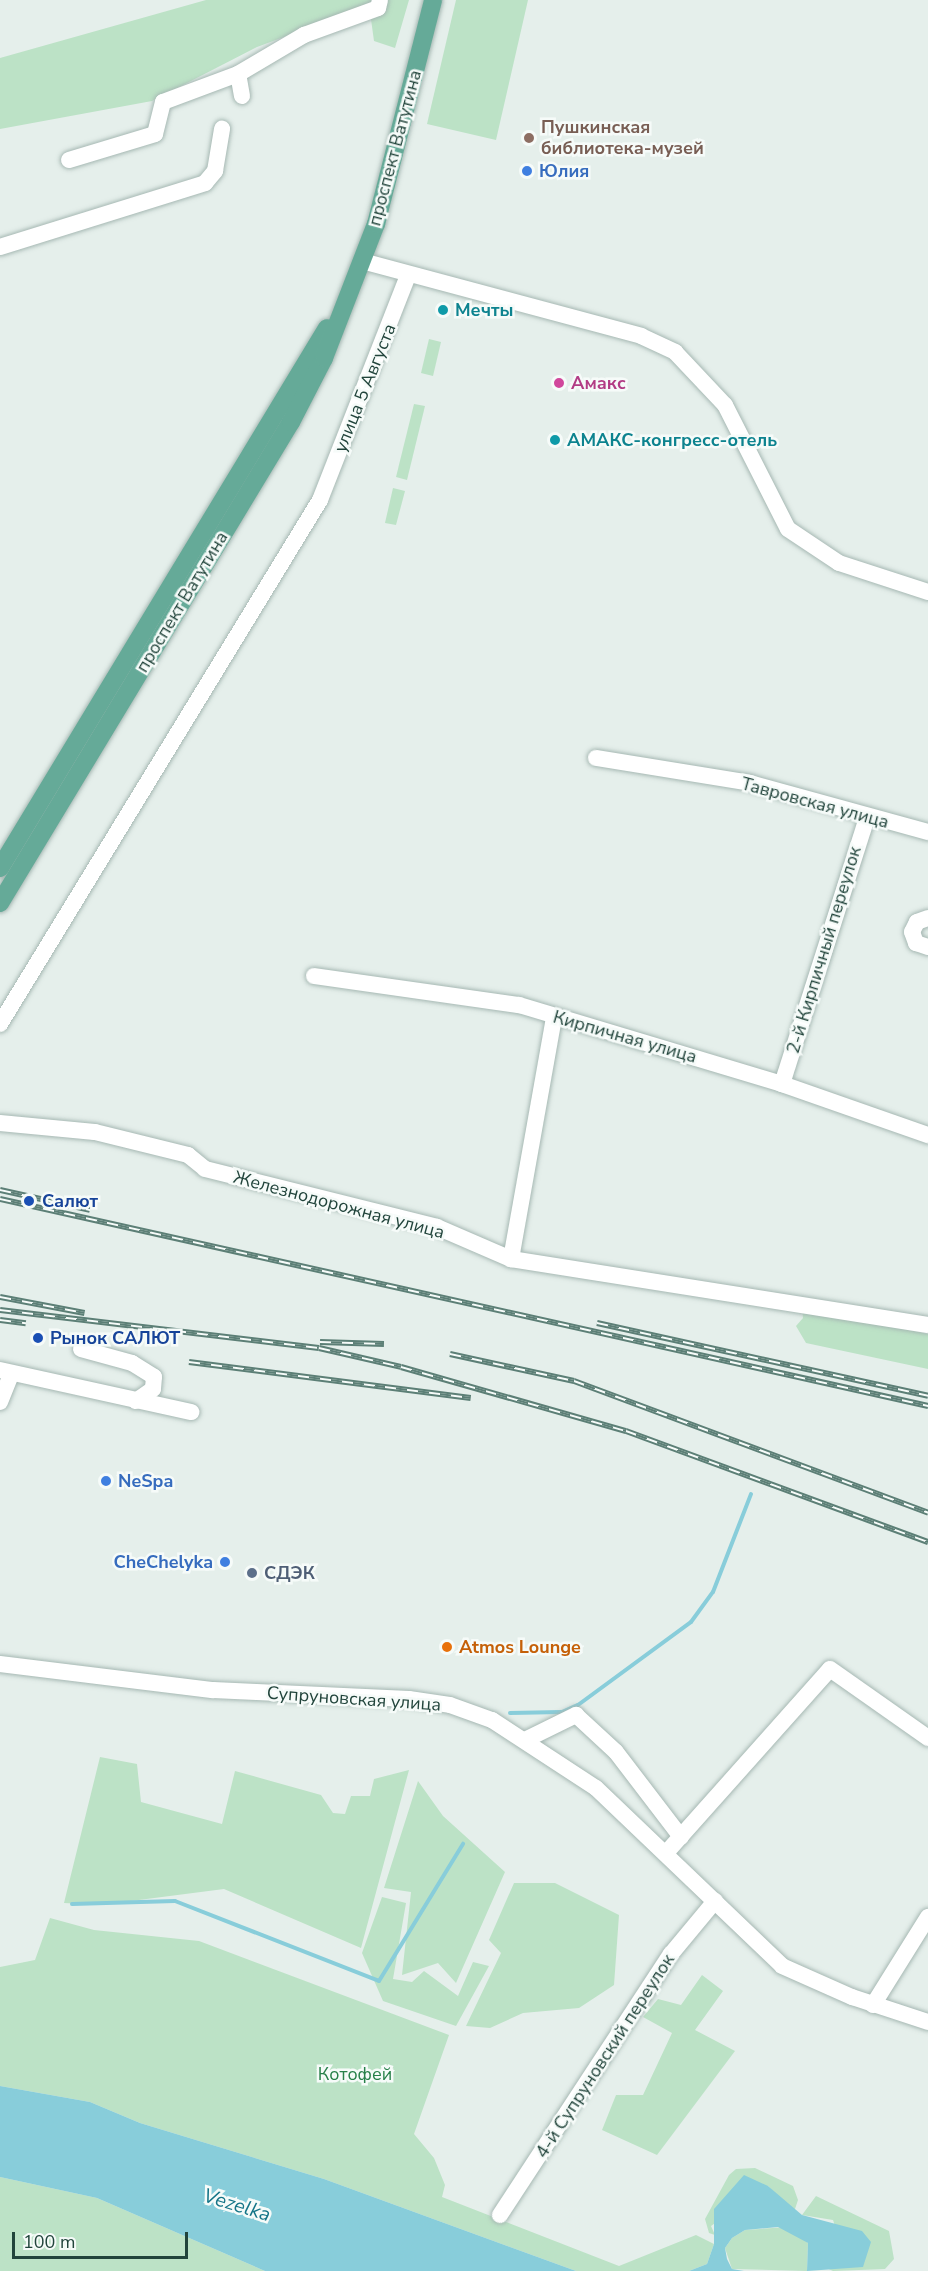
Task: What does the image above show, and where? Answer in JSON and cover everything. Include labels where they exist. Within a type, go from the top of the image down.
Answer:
[{"type":"main road","name":"проспект Ватутина","points":[[0,903],[291,422],[362,261],[434,0]]},
{"type":"main road","name":"проспект Ватутина","points":[[0,868],[349,294]]},
{"type":"street","points":[[69,160],[155,134],[163,102],[237,74],[304,35],[378,8],[380,0]]},
{"type":"street","points":[[237,74],[242,96]]},
{"type":"street","points":[[0,247],[206,183],[214,171],[222,129]]},
{"type":"street","points":[[362,261],[641,336],[675,352],[725,405],[788,528],[839,563],[928,592]]},
{"type":"street","name":"улица 5 Августа","points":[[0,1024],[320,500],[408,275]]},
{"type":"street","name":"Тавровская улица","points":[[596,758],[750,783],[928,832]]},
{"type":"street","name":"2-й Кирпичный переулок","points":[[782,1084],[867,817]]},
{"type":"street","points":[[928,918],[917,922],[912,932],[916,943],[928,947]]},
{"type":"street","name":"Кирпичная улица","points":[[314,976],[519,1005],[782,1084],[928,1135]]},
{"type":"street","points":[[511,1259],[555,1017]]},
{"type":"street","name":"Железнодорожная улица","points":[[0,1123],[95,1132],[188,1155],[205,1169],[437,1227],[511,1259],[928,1326]]},
{"type":"street","points":[[81,1349],[132,1363],[154,1377],[153,1389],[136,1401]]},
{"type":"street","points":[[0,1402],[6,1373],[191,1412]]},
{"type":"street","name":"Супруновская улица","points":[[0,1665],[213,1690],[450,1705],[527,1739],[596,1788],[782,1966],[873,2005],[928,2022]]},
{"type":"street","points":[[666,1853],[830,1669],[928,1738]]},
{"type":"street","points":[[527,1739],[576,1715],[616,1752],[681,1837]]},
{"type":"street","name":"4-й Супруновский переулок","points":[[500,2215],[671,1954],[715,1900]]},
{"type":"street","points":[[873,2005],[928,1917]]},
{"type":"green space","points":[[206,0],[409,0],[395,48],[374,41],[369,5],[257,47],[152,101],[0,129],[0,58]]},
{"type":"green space","points":[[456,0],[528,0],[496,140],[427,124]]},
{"type":"green space","points":[[429,339],[441,342],[433,376],[421,373]]},
{"type":"green space","points":[[414,404],[425,406],[407,480],[396,477]]},
{"type":"green space","points":[[393,488],[405,491],[396,525],[385,523]]},
{"type":"green space","points":[[802,1308],[928,1334],[928,1369],[806,1343],[796,1326],[803,1318]]},
{"type":"green space","points":[[100,1757],[137,1764],[141,1802],[222,1824],[235,1771],[321,1795],[333,1813],[345,1814],[351,1796],[370,1796],[374,1779],[409,1770],[361,1948],[224,1889],[100,1905],[64,1903]]},
{"type":"green space","points":[[418,1781],[443,1816],[505,1872],[456,1983],[438,1963],[402,1975],[411,1892],[384,1888]]},
{"type":"green space","points":[[514,1883],[555,1883],[619,1915],[614,1985],[579,2008],[523,2013],[490,2028],[466,2026],[501,1953],[489,1940]]},
{"type":"green space","points":[[382,1897],[406,1903],[393,1979],[412,1982],[424,1971],[458,1996],[473,1962],[489,1966],[456,2026],[383,2001],[362,1953]]},
{"type":"green space","name":"Котофей","points":[[50,1918],[94,1930],[199,1941],[449,2035],[414,2134],[434,2158],[445,2185],[442,2197],[619,2266],[696,2235],[714,2244],[707,2264],[689,2271],[576,2271],[324,2179],[140,2123],[90,2102],[0,2086],[0,1967],[35,1960]]},
{"type":"green space","points":[[702,1975],[723,1991],[695,2030],[735,2051],[657,2155],[602,2130],[616,2095],[643,2095],[672,2033],[643,2017],[658,1999],[681,2005]]},
{"type":"green space","points":[[755,2168],[793,2186],[798,2200],[794,2212],[768,2186],[711,2226],[715,2235],[709,2233],[705,2219],[729,2175],[736,2169]]},
{"type":"green space","points":[[0,2177],[97,2198],[265,2271],[0,2271]]},
{"type":"green space","points":[[816,2196],[889,2231],[894,2259],[885,2269],[833,2271],[822,2266],[849,2268],[833,2220],[802,2215]]},
{"type":"green space","points":[[787,2227],[808,2243],[807,2271],[732,2269],[725,2248],[732,2238],[745,2230]]},
{"type":"water","name":"Vezelka","points":[[0,2086],[90,2102],[140,2123],[324,2179],[576,2271],[265,2271],[97,2198],[0,2177]]},
{"type":"water","points":[[744,2175],[768,2186],[802,2215],[862,2231],[871,2242],[863,2267],[807,2271],[808,2243],[778,2227],[745,2230],[732,2238],[725,2248],[727,2259],[732,2269],[744,2271],[689,2271],[707,2264],[714,2244],[714,2209]]},
{"type":"waterway","points":[[510,1713],[562,1712],[578,1705],[691,1622],[713,1592],[751,1494]]},
{"type":"waterway","points":[[72,1904],[175,1901],[379,1981],[463,1844]]},
{"type":"railway","points":[[0,1190],[90,1210]]},
{"type":"railway","points":[[0,1199],[928,1406]]},
{"type":"railway","points":[[0,1297],[85,1313]]},
{"type":"railway","points":[[0,1310],[319,1348],[401,1367],[626,1431],[928,1542]]},
{"type":"railway","points":[[0,1320],[26,1323]]},
{"type":"railway","points":[[597,1323],[928,1396]]},
{"type":"railway","points":[[320,1342],[384,1344]]},
{"type":"railway","points":[[450,1354],[574,1381],[928,1513]]},
{"type":"railway","points":[[189,1362],[471,1398]]},
{"type":"place","name":"Пушкинская библиотека-музей","points":[[529,138]]},
{"type":"place","name":"Юлия","points":[[527,171]]},
{"type":"place","name":"Мечты","points":[[443,310]]},
{"type":"place","name":"Амакс","points":[[559,383]]},
{"type":"place","name":"АМАКС-конгресс-отель","points":[[555,440]]},
{"type":"place","name":"Салют","points":[[29,1201]]},
{"type":"place","name":"Рынок САЛЮТ","points":[[38,1338]]},
{"type":"place","name":"NeSpa","points":[[106,1481]]},
{"type":"place","name":"CheChelyka","points":[[225,1562]]},
{"type":"place","name":"СДЭК","points":[[252,1573]]},
{"type":"place","name":"Atmos Lounge","points":[[447,1647]]}]
